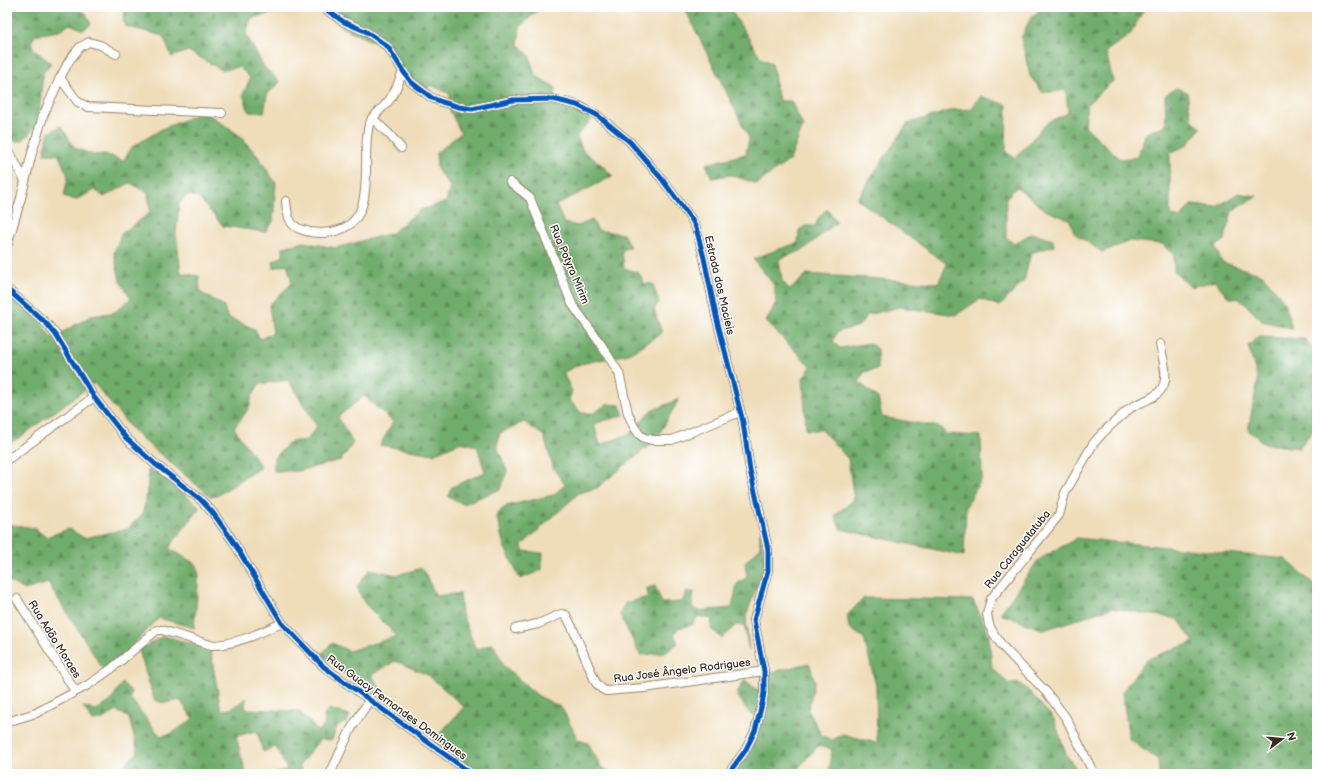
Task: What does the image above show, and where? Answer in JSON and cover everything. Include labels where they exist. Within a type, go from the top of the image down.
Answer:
[{"type":"street","name":"Estrada dos Macieis","points":[[322,7],[344,22],[365,31],[388,47],[403,71],[416,86],[432,98],[459,107],[478,108],[502,101],[553,99],[577,105],[597,115],[630,142],[661,178],[696,228],[743,422],[750,470],[768,549],[768,570],[754,620],[764,670],[764,693],[755,731],[745,751],[728,774]]},
{"type":"street","points":[[7,246],[43,116],[60,78],[75,52],[89,42],[116,54]]},
{"type":"street","points":[[286,201],[287,216],[298,229],[306,231],[331,232],[344,228],[355,220],[363,206],[365,197],[367,136],[372,118],[391,98],[403,71]]},
{"type":"street","points":[[60,78],[78,102],[88,107],[222,113]]},
{"type":"street","points":[[372,118],[401,148]]},
{"type":"street","points":[[7,147],[25,181]]},
{"type":"street","name":"Rua Potyra Mirim","points":[[510,182],[530,198],[572,304],[600,342],[619,373],[628,413],[639,434],[644,438],[653,440],[672,440],[740,412]]},
{"type":"street","name":"Rua Guacy Fernandes Domingues","points":[[7,289],[47,324],[56,335],[94,397],[126,438],[155,464],[200,499],[213,513],[232,541],[282,623],[324,667],[472,774]]},
{"type":"street","name":"Rua Caraguatatuba","points":[[1094,774],[1066,718],[1047,693],[1003,647],[989,625],[987,614],[991,599],[1059,515],[1065,493],[1093,444],[1131,408],[1156,395],[1161,389],[1165,377],[1160,344]]},
{"type":"street","points":[[7,460],[94,397]]},
{"type":"street","name":"Rua Adão Moraes","points":[[17,599],[75,691]]},
{"type":"street","name":"Rua José Ângelo Rodrigues","points":[[515,629],[538,624],[560,614],[566,615],[596,683],[606,691],[644,688],[764,670]]},
{"type":"street","points":[[7,722],[36,713],[88,684],[111,669],[157,630],[162,630],[211,645],[218,645],[230,643],[282,623]]},
{"type":"street","points":[[330,774],[351,728],[370,699]]},
{"type":"green space","points":[[7,7],[72,7],[75,10],[86,13],[91,24],[83,30],[70,24],[59,31],[36,35],[32,40],[33,49],[51,63],[43,73],[38,125],[22,141],[7,141]]},
{"type":"green space","points":[[126,7],[271,7],[272,13],[251,18],[246,34],[264,67],[280,82],[267,95],[264,113],[249,112],[243,95],[250,78],[239,67],[222,70],[188,51],[172,57],[163,36],[125,26],[123,18]]},
{"type":"green space","points":[[329,7],[541,7],[520,27],[518,44],[529,55],[535,75],[556,88],[554,98],[581,107],[592,119],[577,136],[583,151],[602,165],[613,176],[556,205],[564,223],[578,226],[592,220],[598,230],[623,234],[630,247],[622,250],[624,268],[638,272],[645,284],[653,284],[659,302],[654,309],[662,333],[629,354],[580,364],[563,373],[572,391],[569,400],[582,413],[594,413],[607,404],[620,405],[624,415],[594,424],[600,445],[629,434],[649,412],[679,399],[656,440],[597,488],[579,493],[522,545],[523,551],[543,553],[542,570],[520,579],[504,546],[496,515],[506,506],[553,495],[565,485],[553,468],[544,436],[524,422],[500,433],[497,446],[507,471],[501,489],[463,504],[448,497],[452,487],[485,472],[477,446],[461,442],[433,454],[380,445],[393,422],[364,396],[338,417],[353,443],[341,460],[299,471],[274,471],[274,458],[290,442],[307,440],[317,426],[288,380],[259,384],[252,396],[249,408],[234,428],[261,467],[220,494],[211,497],[134,432],[94,383],[19,438],[7,444],[7,297],[35,315],[52,338],[91,316],[115,312],[131,298],[120,281],[114,253],[121,234],[150,213],[148,193],[130,183],[104,197],[95,190],[75,200],[64,196],[68,176],[58,154],[44,154],[48,133],[61,126],[75,148],[94,155],[105,154],[123,161],[132,147],[162,129],[204,111],[239,135],[257,155],[276,183],[273,222],[265,232],[223,226],[198,197],[187,195],[179,204],[176,233],[181,273],[199,276],[200,292],[224,306],[227,317],[255,329],[260,339],[273,333],[269,305],[292,283],[287,264],[274,268],[273,261],[283,256],[283,247],[304,242],[335,248],[392,233],[420,210],[446,202],[450,187],[437,169],[436,153],[461,133],[449,109],[450,94],[430,85],[424,95],[400,77],[388,49],[342,27]]},
{"type":"green space","points":[[684,7],[729,7],[761,58],[772,63],[779,101],[791,101],[803,126],[790,160],[757,184],[731,175],[712,178],[706,164],[746,154],[749,138]]},
{"type":"green space","points":[[1044,7],[1145,7],[1130,35],[1106,51],[1113,81],[1087,104],[1085,126],[1120,159],[1137,157],[1146,133],[1166,125],[1165,95],[1176,88],[1187,92],[1191,118],[1201,128],[1187,145],[1170,153],[1170,215],[1180,218],[1191,205],[1217,207],[1238,193],[1257,196],[1232,211],[1224,241],[1215,247],[1222,262],[1263,275],[1284,301],[1292,328],[1262,321],[1240,299],[1229,298],[1215,281],[1191,287],[1174,271],[1174,255],[1162,244],[1130,241],[1102,252],[1074,233],[1070,220],[1045,210],[1017,187],[1006,198],[1006,237],[1014,244],[1032,233],[1053,240],[1054,246],[1031,253],[1024,281],[1000,306],[980,299],[956,315],[899,307],[867,315],[859,326],[837,332],[833,341],[840,348],[870,343],[877,349],[878,369],[864,372],[859,382],[878,398],[882,417],[940,427],[946,434],[981,436],[982,478],[966,507],[964,556],[840,529],[835,515],[854,500],[848,459],[822,430],[806,430],[803,378],[811,367],[766,322],[776,302],[774,285],[753,259],[798,243],[799,230],[805,226],[815,226],[819,217],[827,209],[837,222],[803,250],[779,259],[782,281],[790,290],[807,274],[938,283],[947,264],[857,199],[907,124],[952,110],[971,109],[981,96],[1007,105],[1006,152],[1015,158],[1048,122],[1068,113],[1066,90],[1043,93],[1030,76],[1021,38],[1031,17]]},
{"type":"green space","points":[[1257,337],[1305,339],[1317,354],[1317,425],[1299,448],[1265,444],[1248,430],[1258,380],[1248,346]]},
{"type":"green space","points":[[148,470],[160,474],[200,507],[169,548],[197,565],[199,575],[194,628],[159,618],[122,656],[103,669],[48,583],[25,590],[8,581],[7,582],[7,524],[34,528],[46,537],[69,529],[84,538],[127,529],[142,515],[146,499]]},
{"type":"green space","points":[[760,532],[765,564],[746,616],[749,651],[744,626],[736,625],[722,638],[711,629],[712,619],[698,616],[692,625],[678,628],[674,634],[678,643],[665,653],[640,655],[620,615],[625,603],[648,597],[647,588],[655,586],[662,603],[682,602],[687,592],[694,592],[692,606],[697,611],[732,608],[737,584],[747,577],[745,562],[760,548]]},
{"type":"green space","points":[[1077,538],[1286,559],[1316,587],[1317,586],[1317,774],[1159,774],[1158,760],[1129,739],[1122,692],[1147,659],[1194,642],[1178,619],[1111,608],[1044,630],[1000,614],[1038,560]]},
{"type":"green space","points":[[422,568],[436,596],[460,593],[462,614],[476,650],[493,643],[504,666],[537,695],[562,708],[578,740],[588,743],[601,767],[611,773],[474,774],[433,741],[464,707],[428,675],[395,661],[372,675],[380,689],[373,698],[321,654],[332,643],[349,651],[397,636],[365,604],[357,587],[370,569],[397,575]]},
{"type":"green space","points":[[864,598],[973,600],[989,634],[992,668],[1009,684],[1019,683],[1027,689],[1054,719],[1066,754],[1080,774],[829,774],[832,749],[818,746],[793,774],[733,774],[750,751],[764,715],[751,715],[736,694],[745,680],[757,690],[764,686],[769,673],[809,663],[815,681],[808,710],[822,736],[833,740],[843,734],[877,743],[876,686],[864,638],[849,628],[847,615]]},
{"type":"green space","points":[[163,636],[210,648],[221,710],[231,709],[246,698],[245,709],[299,711],[318,731],[325,725],[324,715],[329,709],[350,715],[347,722],[337,726],[332,740],[320,739],[299,766],[303,774],[275,774],[287,769],[276,747],[263,752],[257,731],[236,736],[246,774],[114,774],[138,752],[129,718],[117,711],[101,720],[93,721],[83,707],[96,710],[110,702],[122,683],[131,691],[130,698],[160,736],[171,734],[193,719],[180,700],[165,703],[154,700],[139,650]]},
{"type":"cycle path","points":[[322,7],[344,22],[365,31],[388,47],[411,82],[432,98],[442,102],[472,109],[513,100],[553,99],[577,105],[597,115],[630,142],[661,178],[692,220],[696,228],[704,258],[716,316],[743,422],[750,470],[768,549],[768,570],[754,620],[764,671],[764,693],[755,731],[745,751],[728,774]]},
{"type":"cycle path","points":[[7,289],[47,324],[56,335],[94,397],[126,438],[155,464],[200,499],[213,513],[233,541],[282,623],[324,667],[472,774]]}]
